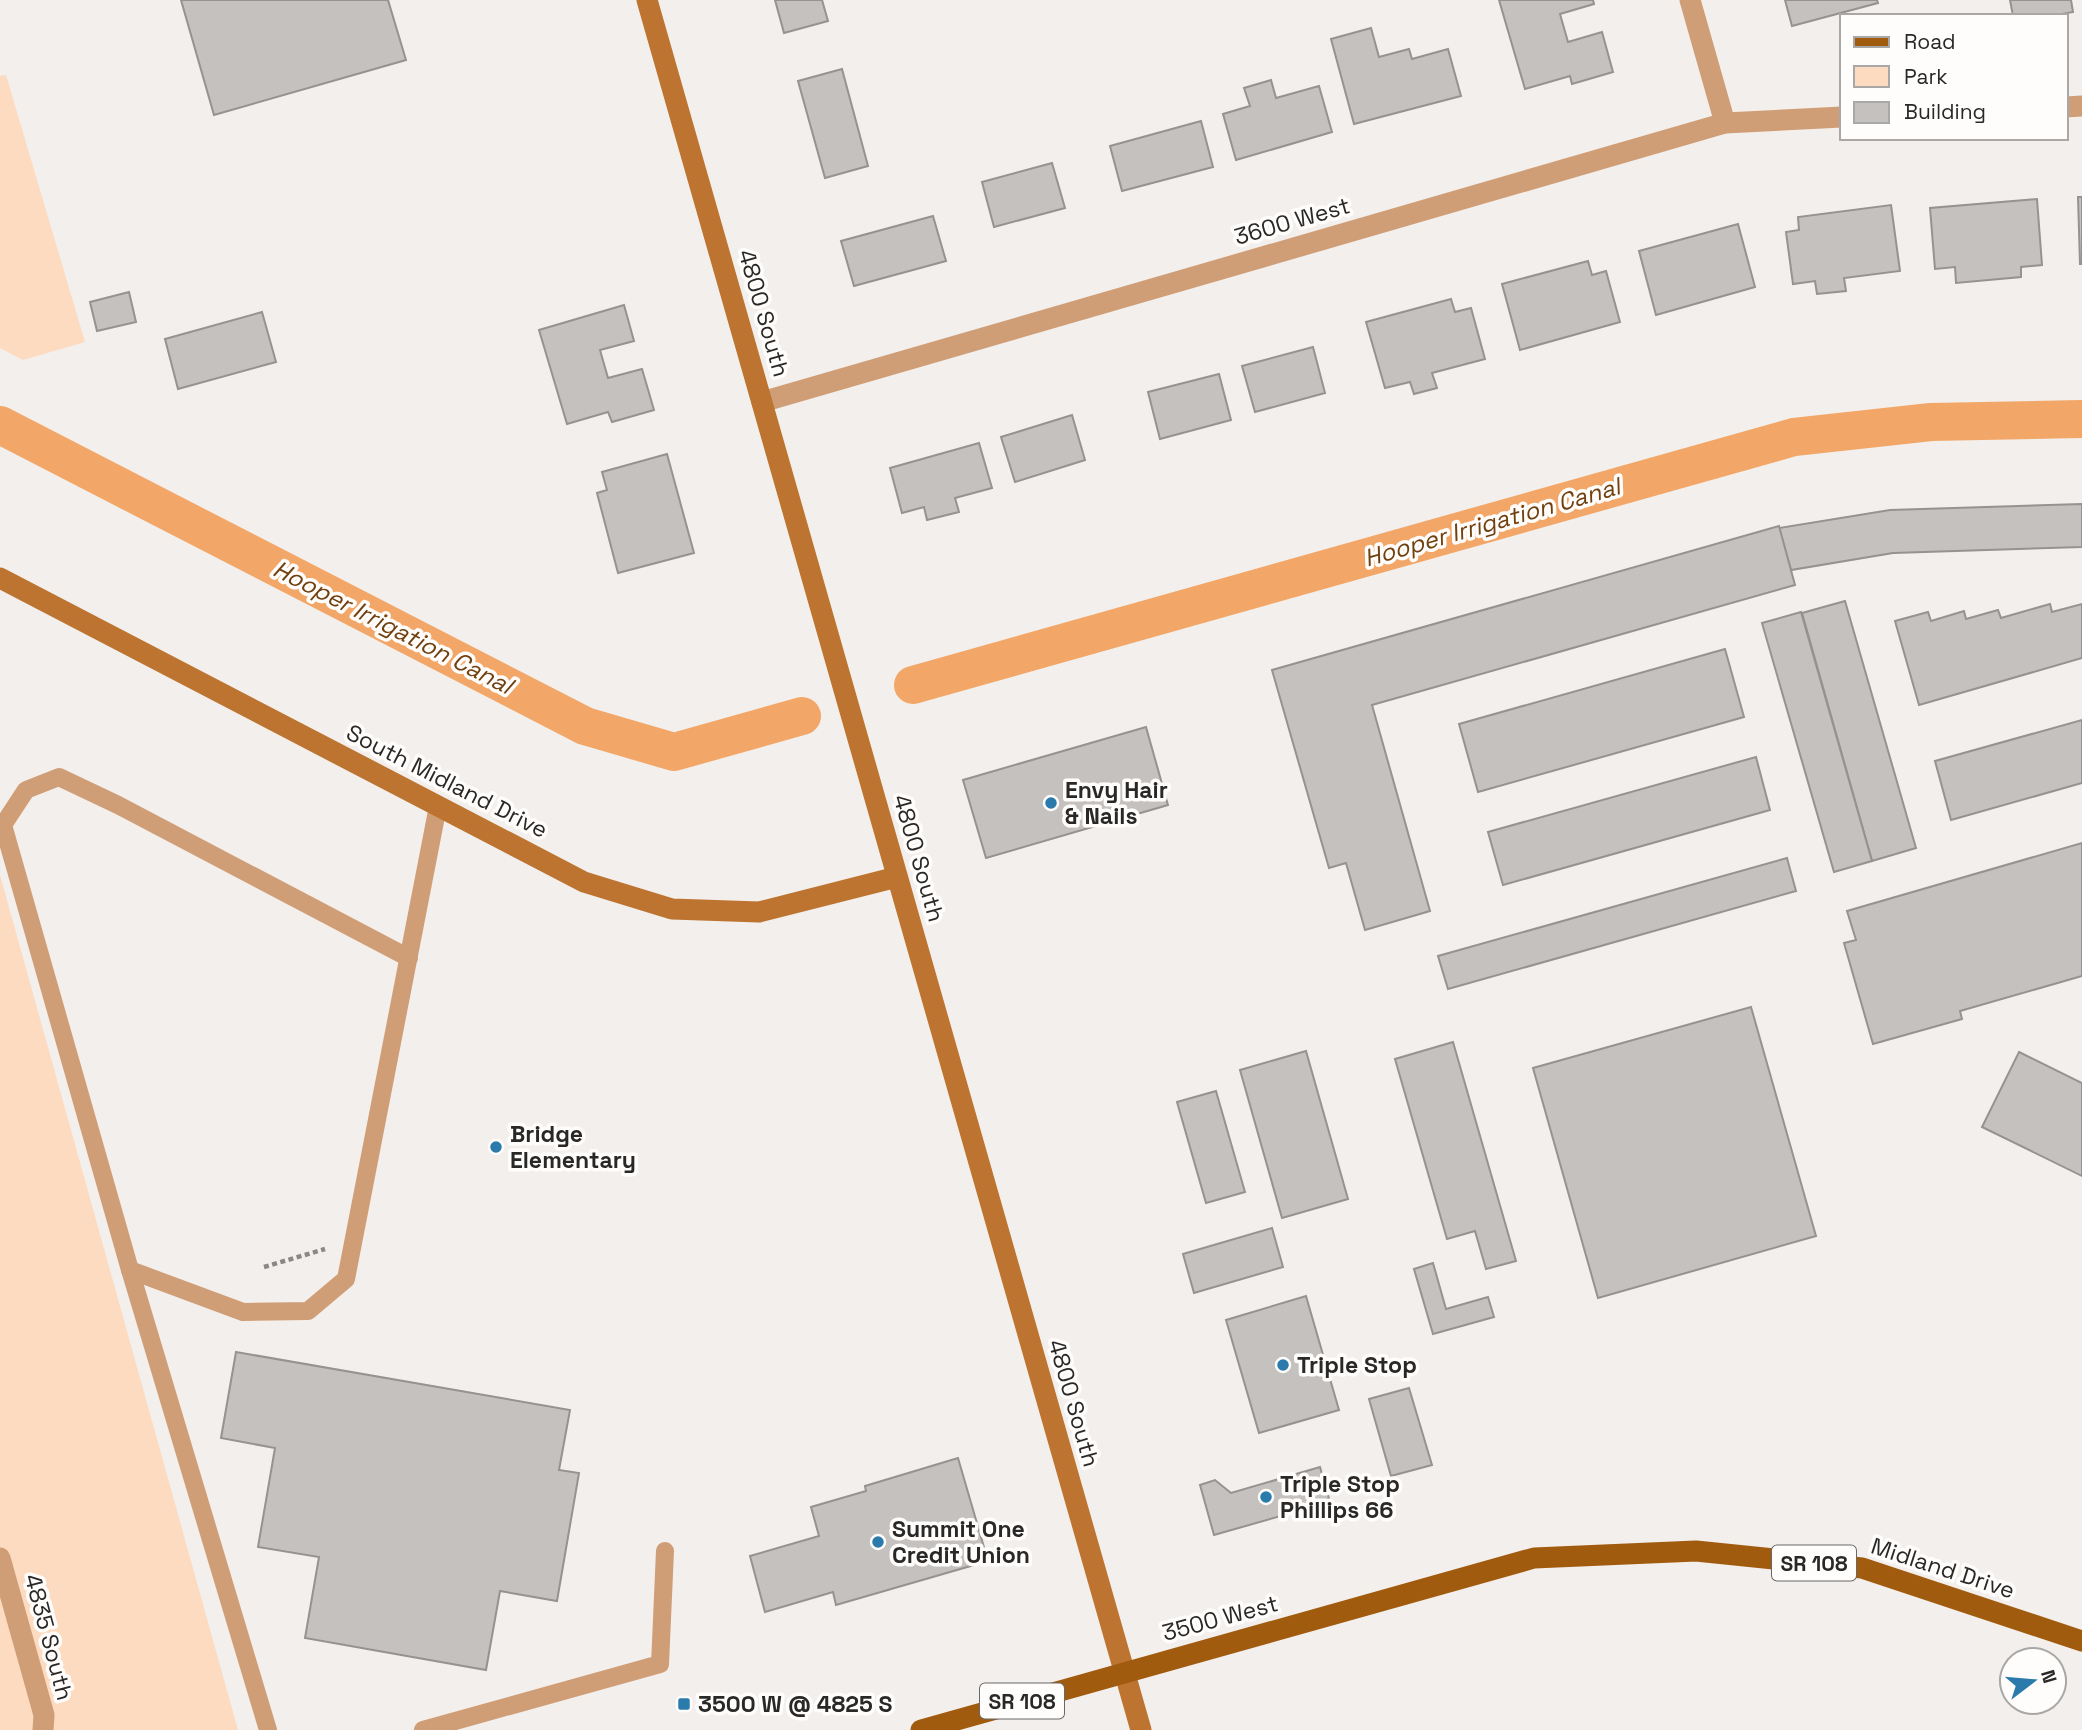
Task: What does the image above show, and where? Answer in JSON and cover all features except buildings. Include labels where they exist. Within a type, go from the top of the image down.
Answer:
[{"type":"main road","name":"Midland Drive","points":[[1534,1558],[1696,1551],[1862,1568],[2082,1641]]},
{"type":"main road","name":"3500 West","points":[[921,1730],[1534,1558]]},
{"type":"street","name":"4800 South","points":[[647,0],[1140,1730]]},
{"type":"street","points":[[1690,0],[1725,123]]},
{"type":"street","name":"3600 West","points":[[762,402],[1725,123],[1840,117]]},
{"type":"street","name":"South Midland Drive","points":[[0,579],[584,882],[672,909],[760,912],[897,877]]},
{"type":"street","name":"4835 South","points":[[0,1558],[44,1715],[43,1730]]},
{"type":"lane","points":[[268,1730],[130,1270],[3,825],[26,790],[59,777],[118,805],[409,958]]},
{"type":"lane","points":[[130,1270],[243,1312],[308,1311],[346,1279],[438,806]]},
{"type":"lane","points":[[423,1730],[660,1664],[665,1551]]},
{"type":"path","points":[[264,1267],[353,1240]]},
{"type":"green space","points":[[6,75],[85,342],[23,360],[0,348],[0,76]]},
{"type":"green space","points":[[0,875],[238,1730],[0,1730]]},
{"type":"waterway","name":"Hooper Irrigation Canal","points":[[913,685],[1794,437],[1931,422],[2082,419]]},
{"type":"waterway","name":"Hooper Irrigation Canal","points":[[0,425],[585,726],[674,752],[802,716]]},
{"type":"place","name":"Envy Hair & Nails","points":[[1051,803]]},
{"type":"place","name":"Bridge Elementary","points":[[496,1147]]},
{"type":"place","name":"Triple Stop","points":[[1283,1365]]},
{"type":"place","name":"Triple Stop Phillips 66","points":[[1266,1497]]},
{"type":"place","name":"Summit One Credit Union","points":[[878,1542]]},
{"type":"place","name":"3500 W @ 4825 S","points":[[684,1704]]}]
